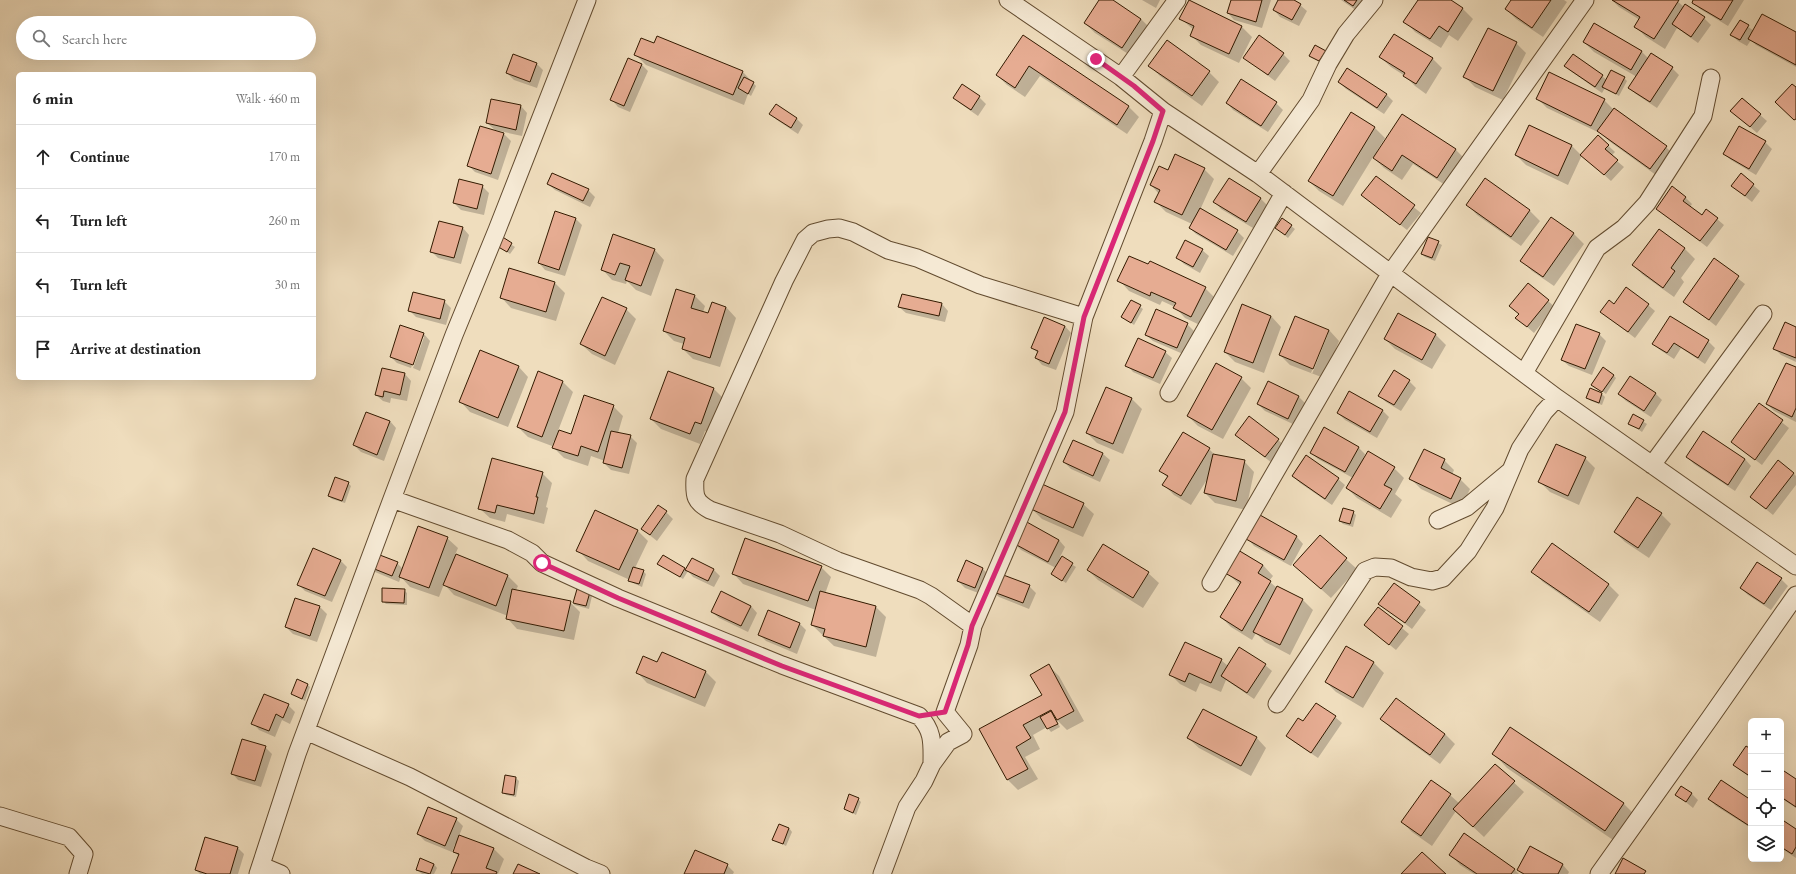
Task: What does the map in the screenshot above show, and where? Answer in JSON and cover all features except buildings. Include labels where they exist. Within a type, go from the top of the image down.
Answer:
[{"type":"street","points":[[281,874],[260,870],[306,731],[454,335],[497,230],[587,0]]},
{"type":"street","points":[[1008,0],[1121,77],[1163,111],[1258,174],[1557,398],[1796,566]]},
{"type":"street","points":[[1121,77],[1177,0]]},
{"type":"street","points":[[1258,174],[1311,100],[1328,64],[1346,34],[1374,0]]},
{"type":"street","points":[[1211,583],[1390,274],[1585,0]]},
{"type":"street","points":[[1524,373],[1597,248],[1624,228],[1647,203],[1703,116],[1711,78]]},
{"type":"street","points":[[945,712],[968,645],[972,626],[1065,412],[1084,317],[1153,141],[1163,111]]},
{"type":"street","points":[[1169,393],[1284,193]]},
{"type":"street","points":[[972,626],[931,596],[920,590],[838,561],[780,534],[710,510],[700,505],[696,498],[695,479],[784,281],[805,240],[813,233],[839,228],[853,232],[888,250],[917,258],[980,285],[1084,317]]},
{"type":"street","points":[[1652,465],[1763,314]]},
{"type":"street","points":[[1277,704],[1365,572],[1375,566],[1386,567],[1411,577],[1432,581],[1443,578],[1468,551],[1495,508],[1520,449],[1544,412],[1557,398]]},
{"type":"street","points":[[1438,520],[1467,507],[1510,470]]},
{"type":"street","points":[[392,499],[508,540],[532,553],[547,565],[618,598],[782,666],[919,716],[927,723],[931,733],[932,764]]},
{"type":"street","points":[[1599,874],[1796,595]]},
{"type":"street","points":[[919,716],[945,712]]},
{"type":"street","points":[[882,874],[907,807],[924,781],[932,764],[948,742],[963,734],[945,712]]},
{"type":"street","points":[[306,731],[410,777],[586,868],[601,874]]},
{"type":"street","points":[[0,816],[69,837],[84,854],[78,874]]},
{"type":"route","points":[[542,563],[618,598],[782,666],[868,696],[919,716],[945,712],[968,645],[972,626],[1065,412],[1084,317],[1153,141],[1163,111],[1134,86],[1096,59]]}]
